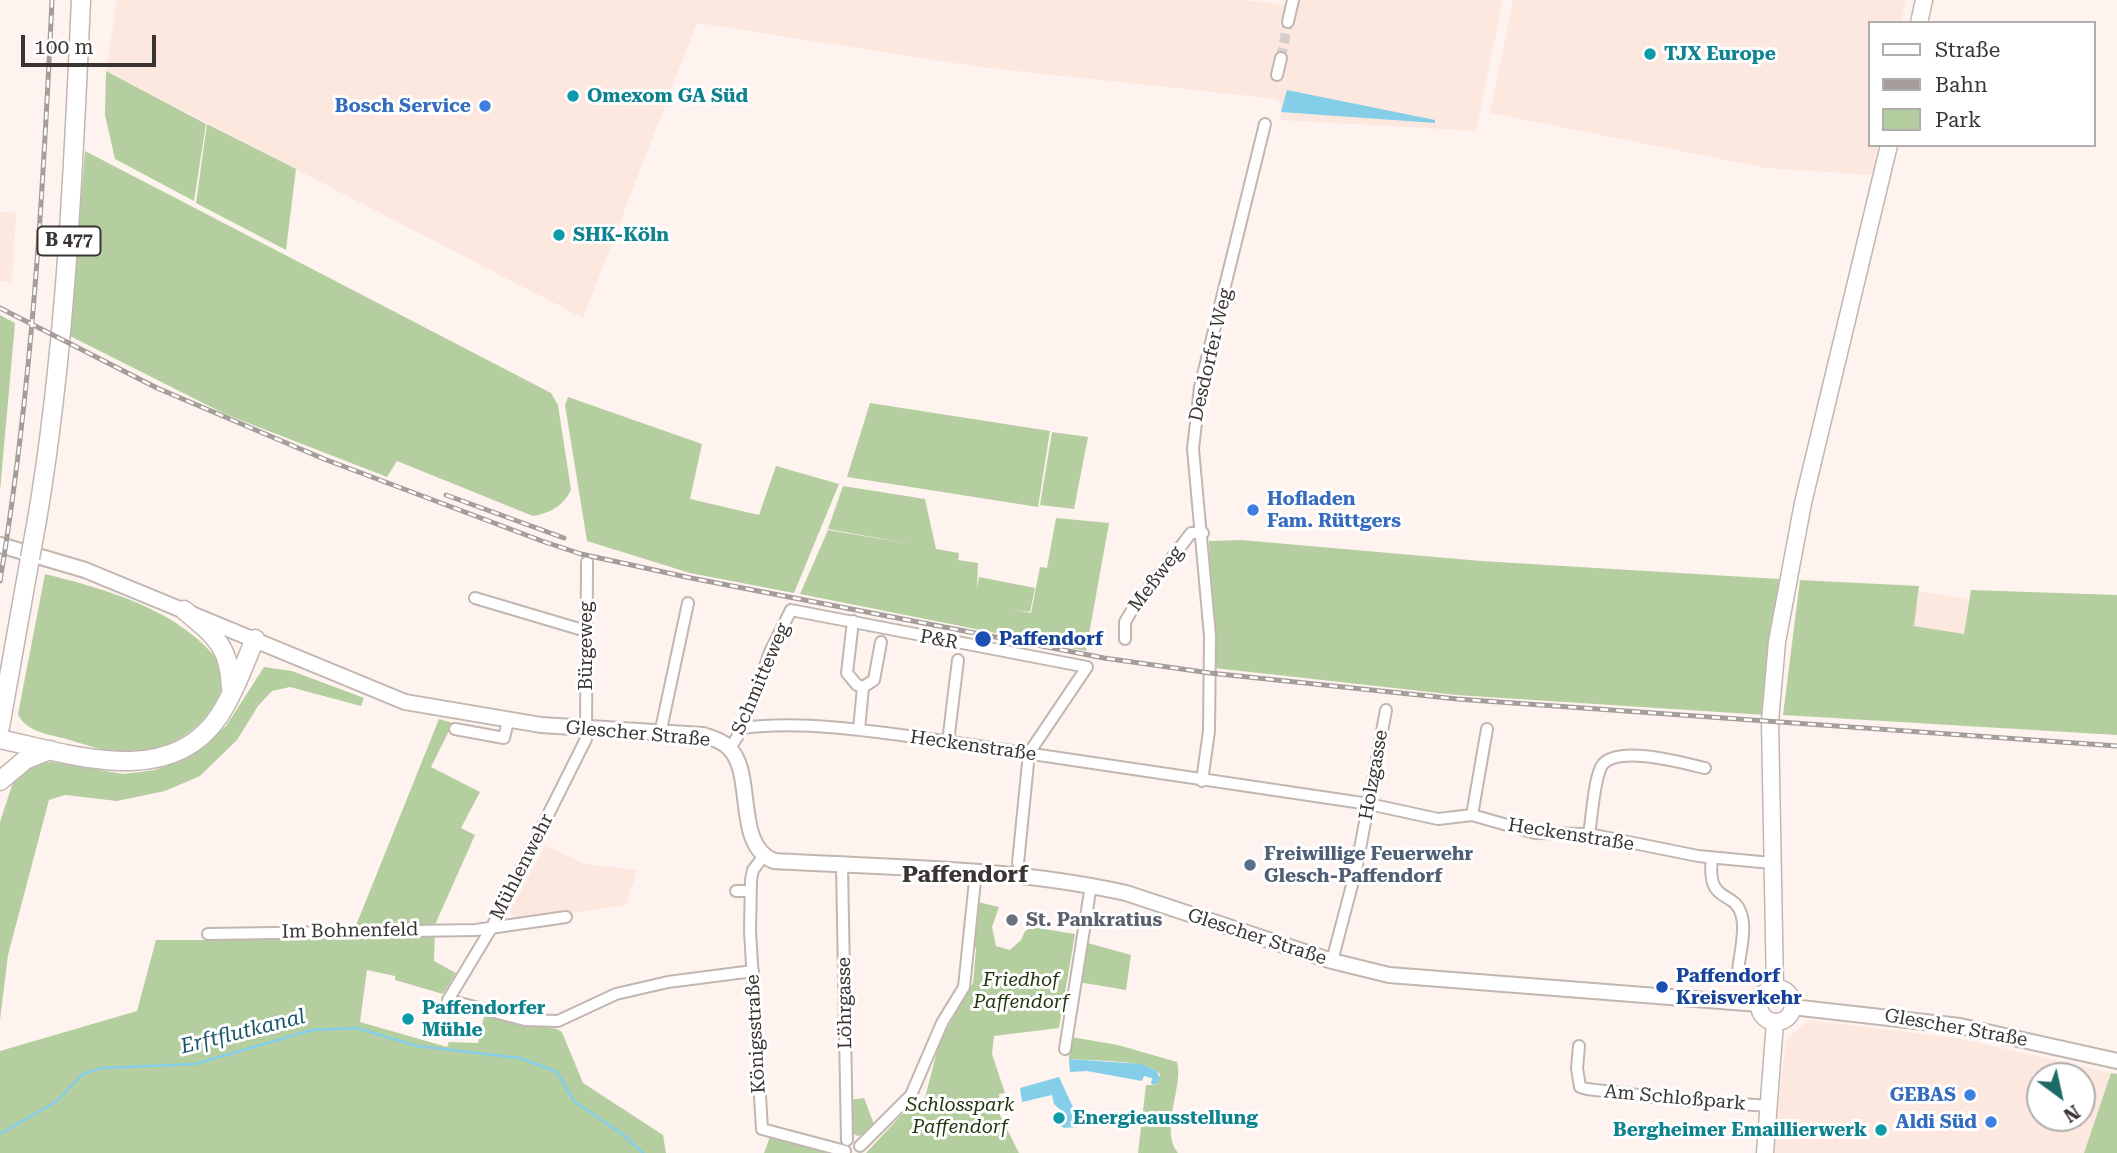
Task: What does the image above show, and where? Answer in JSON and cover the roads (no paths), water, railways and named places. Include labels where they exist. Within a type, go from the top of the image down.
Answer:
[{"type":"main road","name":"B 477","points":[[0,727],[37,520],[54,405],[68,257],[81,0]]},
{"type":"main road","points":[[1919,21],[1924,0]]},
{"type":"main road","points":[[1775,989],[1770,721],[1786,589],[1802,503],[1889,147]]},
{"type":"main road","points":[[184,610],[219,641],[229,663],[232,692]]},
{"type":"main road","points":[[0,739],[124,762],[154,760],[184,748],[218,718],[255,639]]},
{"type":"main road","points":[[0,781],[25,760],[51,750]]},
{"type":"main road","points":[[1775,989],[1788,994],[1793,1007],[1786,1019],[1775,1022],[1765,1018],[1759,1004],[1764,993],[1775,989]]},
{"type":"main road","points":[[1765,1153],[1775,1022]]},
{"type":"street","points":[[1288,22],[1293,0]]},
{"type":"street","points":[[1277,75],[1281,58]]},
{"type":"street","name":"Desdorfer Weg","points":[[1202,781],[1209,732],[1210,673],[1203,533],[1193,449],[1200,387],[1265,124]]},
{"type":"street","name":"Meßweg","points":[[1125,639],[1125,622],[1132,610],[1191,533],[1203,533]]},
{"type":"street","name":"Glescher Straße","points":[[0,545],[85,570],[405,702],[508,721],[586,730],[703,735],[730,748],[738,767],[754,841],[763,857],[774,861],[976,871],[1091,885],[1126,892],[1332,961],[1418,979],[1547,986],[1759,1004]]},
{"type":"street","name":"Bürgeweg","points":[[586,730],[587,562]]},
{"type":"street","points":[[475,598],[586,631]]},
{"type":"street","points":[[660,734],[688,603]]},
{"type":"street","name":"P&R","points":[[791,610],[1087,667],[1029,753]]},
{"type":"street","name":"Schmitteweg","points":[[730,748],[743,728],[770,652],[791,610]]},
{"type":"street","points":[[853,621],[847,673],[857,685],[863,687]]},
{"type":"street","points":[[863,687],[874,680],[881,642]]},
{"type":"street","points":[[948,742],[958,660]]},
{"type":"street","points":[[859,730],[863,687]]},
{"type":"street","name":"Holzgasse","points":[[1332,961],[1356,870],[1386,710]]},
{"type":"street","points":[[455,729],[503,738],[508,721]]},
{"type":"street","name":"Heckenstraße","points":[[743,728],[761,726],[859,730],[1369,804],[1438,819],[1472,815],[1535,832],[1589,834],[1712,858],[1771,863]]},
{"type":"street","points":[[1472,815],[1487,729]]},
{"type":"street","name":"Mühlenwehr","points":[[586,730],[586,739],[492,927],[448,1000],[524,1020],[558,1021],[616,994],[668,982],[752,971]]},
{"type":"street","points":[[1018,863],[1029,753]]},
{"type":"street","points":[[1589,834],[1598,776],[1602,765],[1614,756],[1644,757],[1705,768]]},
{"type":"street","name":"Königsstraße","points":[[763,857],[753,870],[750,891],[762,1129],[846,1148]]},
{"type":"street","points":[[1712,858],[1710,878],[1713,886],[1737,907],[1743,918],[1738,972]]},
{"type":"street","name":"Löhrgasse","points":[[842,865],[846,1148]]},
{"type":"street","points":[[846,1148],[855,1139],[859,1149],[911,1095],[942,1023],[964,987],[976,871]]},
{"type":"street","points":[[1065,1049],[1091,885]]},
{"type":"street","points":[[736,891],[750,891]]},
{"type":"street","name":"Im Bohnenfeld","points":[[208,933],[476,930],[566,917]]},
{"type":"street","name":"Glescher Straße","points":[[1793,1007],[1960,1026],[2117,1061]]},
{"type":"street","name":"Am Schloßpark","points":[[1579,1046],[1577,1068],[1580,1087],[1680,1100],[1770,1106]]},
{"type":"water","points":[[1287,90],[1435,120],[1435,123],[1281,112]]},
{"type":"water","points":[[1069,1059],[1141,1064],[1157,1071],[1160,1080],[1155,1085],[1151,1084],[1152,1078],[1144,1076],[1142,1081],[1087,1071],[1070,1072]]},
{"type":"water","points":[[1059,1077],[1077,1116],[1077,1127],[1064,1128],[1058,1124],[1066,1122],[1062,1112],[1054,1104],[1052,1095],[1022,1102],[1020,1088]]},
{"type":"waterway","name":"Erftflutkanal","points":[[0,1134],[57,1101],[83,1074],[102,1068],[195,1064],[312,1030],[357,1028],[417,1046],[520,1058],[557,1072],[574,1101],[625,1136],[643,1153]]},
{"type":"tunnel","points":[[1281,58],[1288,22]]},
{"type":"railway","points":[[0,581],[20,437],[35,292],[52,0]]},
{"type":"railway","points":[[0,308],[157,388],[324,459],[581,554],[691,578],[1104,658],[1210,673],[1457,699],[2117,746]]},
{"type":"railway","points":[[446,495],[564,538]]},
{"type":"place","name":"TJX Europe","points":[[1650,54]]},
{"type":"place","name":"Omexom GA Süd","points":[[573,96]]},
{"type":"place","name":"Bosch Service","points":[[485,106]]},
{"type":"place","name":"SHK-Köln","points":[[559,235]]},
{"type":"place","name":"Hofladen Fam. Rüttgers","points":[[1253,510]]},
{"type":"place","name":"Paffendorf","points":[[983,639]]},
{"type":"place","name":"Freiwillige Feuerwehr Glesch-Paffendorf","points":[[1250,865]]},
{"type":"place","name":"St. Pankratius","points":[[1012,920]]},
{"type":"place","name":"Paffendorf Kreisverkehr","points":[[1662,987]]},
{"type":"place","name":"Paffendorfer Mühle","points":[[408,1019]]},
{"type":"place","name":"GEBAS","points":[[1970,1095]]},
{"type":"place","name":"Energieausstellung","points":[[1059,1118]]},
{"type":"place","name":"Aldi Süd","points":[[1991,1122]]},
{"type":"place","name":"Bergheimer Emaillierwerk","points":[[1881,1130]]},
{"type":"district","name":"Paffendorf","points":[[965,875]]},
{"type":"park label","name":"Friedhof Paffendorf","points":[[1021,991]]},
{"type":"park label","name":"Schlosspark Paffendorf","points":[[960,1116]]}]
